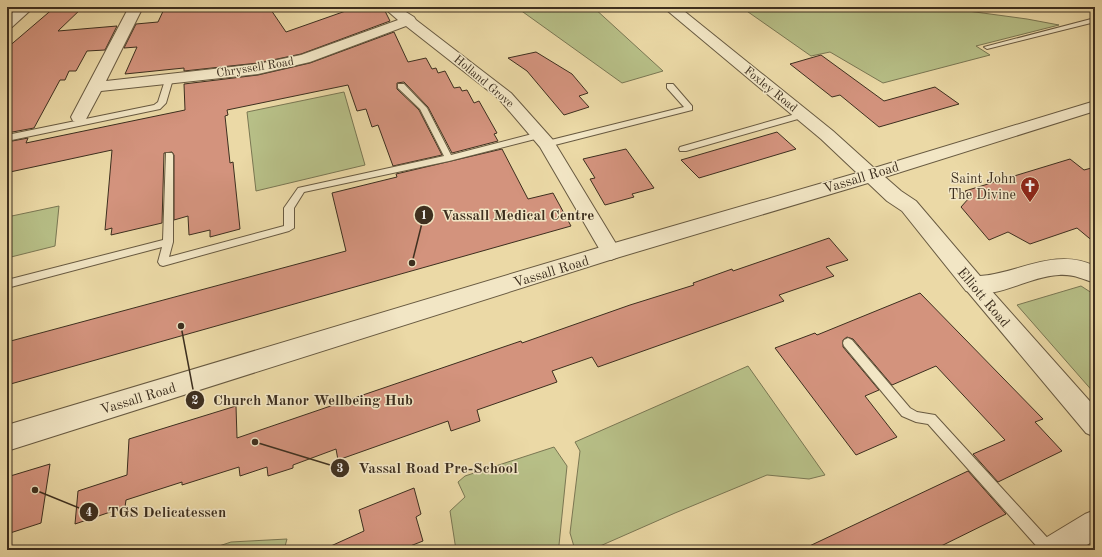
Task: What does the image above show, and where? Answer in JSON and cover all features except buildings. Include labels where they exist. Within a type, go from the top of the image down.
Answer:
[{"type":"street","points":[[7,24],[27,7]]},
{"type":"street","points":[[79,117],[136,7]]},
{"type":"street","name":"Holland Grove","points":[[390,7],[409,20],[505,96],[544,139],[611,252]]},
{"type":"street","name":"Foxley Road","points":[[670,7],[839,144],[870,174]]},
{"type":"street","name":"Chryssell Road","points":[[95,87],[258,69],[305,59],[409,20]]},
{"type":"street","name":"Vassall Road","points":[[7,438],[611,252],[826,189],[870,174],[1095,106]]},
{"type":"street","name":"Elliott Road","points":[[870,174],[894,196],[909,206],[974,285],[1095,425]]},
{"type":"street","points":[[974,285],[995,283],[1030,271],[1059,267],[1072,267],[1092,271]]},
{"type":"street","points":[[1051,550],[1095,524]]},
{"type":"lane","points":[[987,47],[1095,20]]},
{"type":"lane","points":[[7,138],[156,107],[162,103],[169,79]]},
{"type":"lane","points":[[400,86],[423,108],[449,158]]},
{"type":"lane","points":[[169,155],[168,242],[163,262],[289,228],[289,208],[301,190],[544,139],[628,125],[689,108],[670,86]]},
{"type":"lane","points":[[683,149],[802,115]]},
{"type":"lane","points":[[7,284],[168,242]]},
{"type":"lane","points":[[848,343],[906,412],[916,417],[931,419],[936,423],[1051,550]]},
{"type":"green space","points":[[516,7],[593,7],[663,71],[622,83]]},
{"type":"green space","points":[[741,7],[938,7],[1027,19],[1059,25],[976,46],[990,55],[883,83],[830,52],[811,56]]},
{"type":"green space","points":[[344,92],[365,165],[256,191],[247,112]]},
{"type":"green space","points":[[59,206],[55,246],[7,258],[7,217]]},
{"type":"green space","points":[[1081,286],[1095,295],[1095,394],[1017,305]]},
{"type":"green space","points":[[748,366],[825,475],[809,479],[767,475],[591,550],[575,550],[570,533],[580,451],[575,442]]},
{"type":"green space","points":[[554,447],[567,466],[559,545],[562,550],[456,550],[450,511],[465,497],[458,482],[465,476]]},
{"type":"green space","points":[[287,539],[284,550],[207,550],[231,542]]},
{"type":"place","name":"Saint John The Divine","points":[[1030,203]]},
{"type":"place","name":"Vassall Medical Centre","points":[[412,263]]},
{"type":"place","name":"Church Manor Wellbeing Hub","points":[[181,326]]},
{"type":"place","name":"Vassal Road Pre-School","points":[[255,442]]},
{"type":"place","name":"TGS Delicatessen","points":[[35,490]]}]
